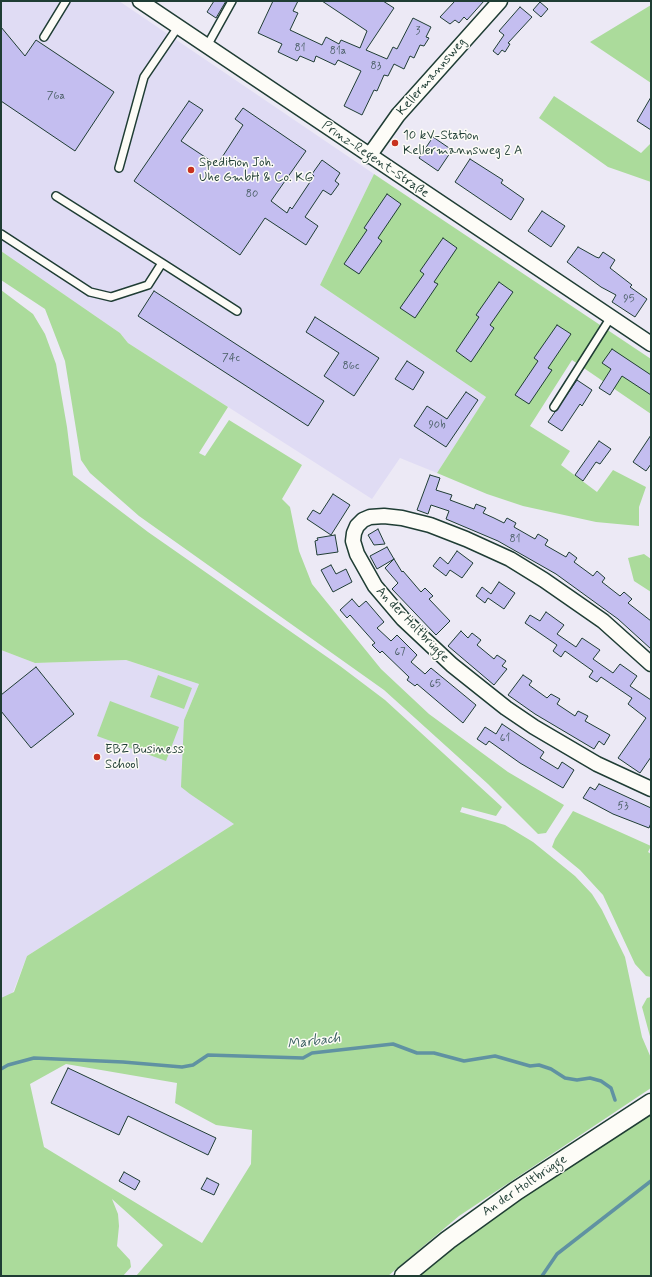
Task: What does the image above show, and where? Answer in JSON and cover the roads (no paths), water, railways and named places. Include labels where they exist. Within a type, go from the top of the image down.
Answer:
[{"type":"street","name":"Prinz-Regent-Straße","points":[[140,1],[651,344]]},
{"type":"street","name":"Kellermannsweg","points":[[369,156],[398,115],[500,1]]},
{"type":"street","name":"An der Holtbrügge","points":[[651,664],[603,621],[510,559],[430,525],[402,518],[384,516],[370,517],[363,520],[357,526],[353,541],[357,554],[375,586],[404,619],[452,665],[506,708],[534,727],[597,764],[651,789]]},
{"type":"street","name":"An der Holtbrügge","points":[[404,1276],[448,1240],[516,1190],[651,1103]]},
{"type":"lane","points":[[44,37],[66,1]]},
{"type":"lane","points":[[207,46],[232,1]]},
{"type":"lane","points":[[120,168],[144,77],[178,27]]},
{"type":"lane","points":[[56,196],[237,311]]},
{"type":"lane","points":[[1,234],[90,292],[111,297],[148,285],[162,263]]},
{"type":"lane","points":[[554,407],[611,317]]},
{"type":"waterway","name":"Marbach","points":[[1,1069],[8,1065],[34,1058],[123,1062],[182,1067],[193,1065],[208,1055],[303,1058],[312,1053],[393,1044],[417,1053],[434,1053],[464,1061],[495,1056],[530,1066],[539,1065],[551,1069],[565,1078],[577,1080],[590,1078],[601,1081],[611,1088],[615,1100]]},
{"type":"waterway","points":[[542,1276],[557,1254],[651,1181]]},
{"type":"place","name":"10 kV-Station Kellermannsweg 2 A","points":[[395,143]]},
{"type":"place","name":"Spedition Joh. Uhe GmbH & Co. KG","points":[[191,170]]},
{"type":"place","name":"EBZ Business School","points":[[97,757]]}]
